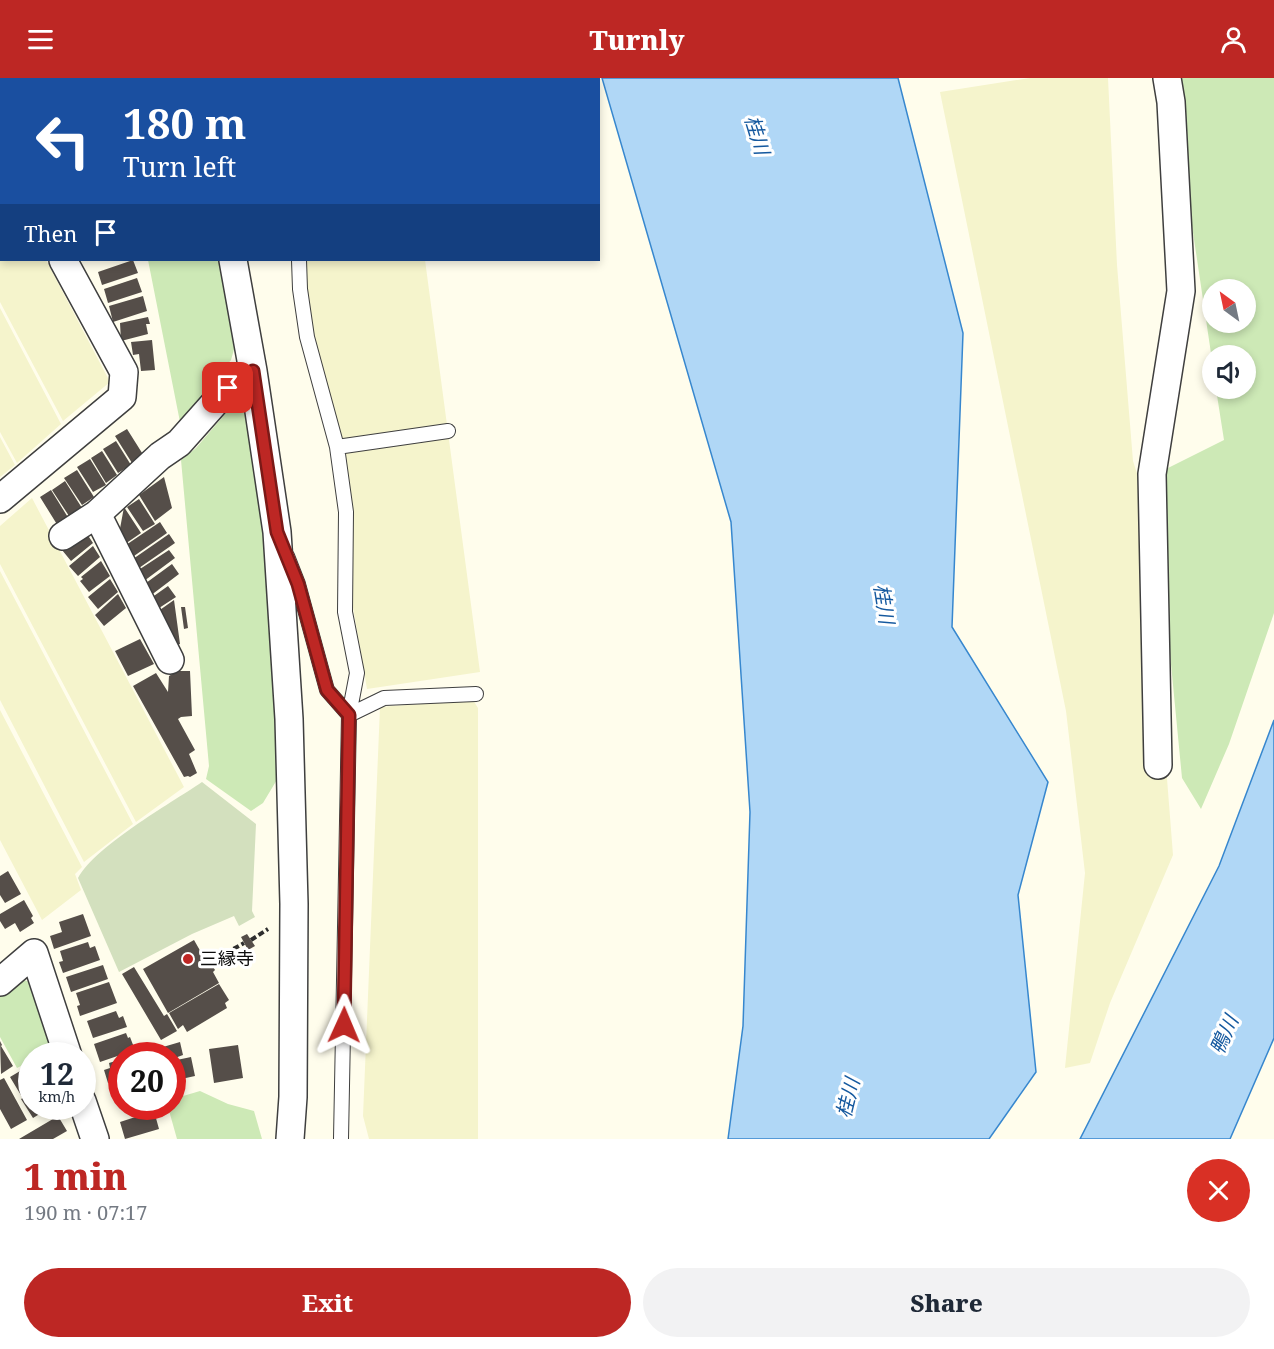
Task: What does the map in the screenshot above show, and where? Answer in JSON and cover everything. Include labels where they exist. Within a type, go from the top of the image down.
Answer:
[{"type":"street","points":[[1158,765],[1152,474],[1181,291],[1171,102],[1167,78]]},
{"type":"street","points":[[0,499],[122,397],[124,372],[64,261]]},
{"type":"street","points":[[233,261],[253,371],[277,532],[289,719],[294,904],[293,1097],[290,1139]]},
{"type":"street","points":[[63,536],[98,514],[160,456],[179,443],[228,388],[253,371]]},
{"type":"street","points":[[98,514],[170,660]]},
{"type":"street","points":[[4,969],[34,953],[63,1042]]},
{"type":"street","points":[[88,1120],[95,1139]]},
{"type":"lane","points":[[299,261],[300,289],[307,337],[337,447],[346,512],[345,612],[357,673],[349,715],[341,1139]]},
{"type":"lane","points":[[337,447],[448,431]]},
{"type":"lane","points":[[277,532],[298,584],[327,690],[349,715]]},
{"type":"lane","points":[[349,715],[384,698],[476,694]]},
{"type":"path","points":[[251,940],[274,926]]},
{"type":"path","points":[[210,962],[244,944]]},
{"type":"green space","points":[[1030,78],[1108,78],[1117,265],[1133,461],[1145,498],[1173,855],[1110,1003],[1090,1063],[1065,1068],[1085,873],[1066,711],[940,92]]},
{"type":"green space","points":[[1170,78],[1274,78],[1274,613],[1229,744],[1201,809],[1182,778],[1159,540],[1166,469],[1224,440],[1218,399],[1256,399],[1256,345],[1210,345],[1208,333],[1256,333],[1256,279],[1202,279],[1202,293]]},
{"type":"green space","points":[[0,261],[47,261],[110,382],[63,421],[0,302]]},
{"type":"green space","points":[[148,261],[220,261],[237,339],[231,360],[180,422]]},
{"type":"green space","points":[[294,261],[425,261],[480,672],[367,689],[350,590],[341,451]]},
{"type":"green space","points":[[0,308],[61,424],[17,463],[0,432]]},
{"type":"green space","points":[[237,400],[250,404],[266,534],[278,723],[278,778],[263,803],[251,811],[206,779],[209,766],[181,460],[196,448]]},
{"type":"green space","points":[[0,437],[15,465],[0,477]]},
{"type":"green space","points":[[32,498],[184,787],[136,822],[0,564],[0,526]]},
{"type":"green space","points":[[0,571],[133,824],[84,862],[0,700]]},
{"type":"green space","points":[[473,700],[478,708],[478,1139],[369,1139],[363,1116],[380,707]]},
{"type":"green space","points":[[0,710],[82,867],[75,874],[81,890],[42,920],[0,840]]},
{"type":"green space","points":[[202,782],[256,824],[252,911],[255,917],[239,926],[234,916],[192,934],[119,972],[78,878],[87,865],[117,839]]},
{"type":"green space","points":[[20,979],[34,983],[54,1042],[18,1042],[17,1068],[0,1037],[0,996]]},
{"type":"green space","points":[[200,1091],[228,1104],[254,1111],[262,1139],[177,1139],[172,1120],[186,1120],[186,1095]]},
{"type":"water","name":"桂川","points":[[602,78],[898,78],[963,333],[952,627],[1048,782],[1018,895],[1036,1072],[989,1139],[728,1139],[743,1026],[750,812],[731,522]]},
{"type":"water","name":"鴨川","points":[[1274,720],[1274,1038],[1230,1139],[1080,1139],[1219,866]]},
{"type":"building","points":[[133,261],[138,273],[102,285],[98,272]]},
{"type":"building","points":[[137,278],[142,292],[108,303],[104,289]]},
{"type":"building","points":[[143,296],[147,311],[113,322],[109,306]]},
{"type":"building","points":[[148,317],[150,324],[146,324],[148,334],[121,341],[120,323]]},
{"type":"building","points":[[152,340],[155,370],[141,371],[139,354],[133,355],[131,342]]},
{"type":"building","points":[[127,429],[144,456],[132,463],[115,436]]},
{"type":"building","points":[[116,441],[131,465],[118,473],[103,449]]},
{"type":"building","points":[[102,451],[117,475],[106,483],[91,458]]},
{"type":"building","points":[[90,459],[106,485],[93,492],[77,467]]},
{"type":"building","points":[[77,470],[94,497],[82,505],[64,478]]},
{"type":"building","points":[[164,477],[172,508],[155,521],[139,495]]},
{"type":"building","points":[[65,481],[82,508],[69,516],[52,490]]},
{"type":"building","points":[[51,490],[69,519],[58,526],[40,497]]},
{"type":"building","points":[[139,499],[155,524],[143,531],[127,507]]},
{"type":"building","points":[[124,507],[141,533],[125,544],[119,534]]},
{"type":"building","points":[[160,522],[167,533],[134,556],[126,545]]},
{"type":"building","points":[[85,531],[93,543],[71,561],[62,550]]},
{"type":"building","points":[[169,534],[175,543],[139,568],[133,559]]},
{"type":"building","points":[[93,546],[100,557],[78,576],[69,566]]},
{"type":"building","points":[[169,550],[175,558],[144,581],[140,569]]},
{"type":"building","points":[[101,561],[110,576],[89,592],[80,581],[83,579],[81,577]]},
{"type":"building","points":[[172,564],[179,574],[150,596],[147,592],[150,589],[146,583]]},
{"type":"building","points":[[110,579],[118,592],[98,609],[88,597]]},
{"type":"building","points":[[168,586],[176,597],[156,610],[151,598]]},
{"type":"building","points":[[118,594],[126,608],[104,626],[95,615]]},
{"type":"building","points":[[174,600],[180,644],[174,646],[157,612]]},
{"type":"building","points":[[181,607],[185,607],[188,628],[184,629]]},
{"type":"building","points":[[140,639],[154,664],[128,676],[115,651]]},
{"type":"building","points":[[178,671],[190,671],[192,716],[178,719],[195,750],[189,754],[197,773],[190,777],[184,777],[133,686],[156,673],[168,692],[169,676]]},
{"type":"building","points":[[8,871],[21,894],[5,903],[0,895],[0,876]]},
{"type":"building","points":[[24,900],[33,916],[31,918],[34,923],[20,932],[15,923],[5,929],[0,921],[0,914]]},
{"type":"building","points":[[83,914],[91,936],[54,949],[50,936],[62,932],[59,922]]},
{"type":"building","points":[[247,934],[255,946],[248,950],[241,937]]},
{"type":"building","points":[[194,940],[215,970],[213,972],[219,983],[168,1013],[143,969]]},
{"type":"building","points":[[88,942],[90,948],[95,946],[100,960],[63,973],[59,962],[63,961],[60,951]]},
{"type":"building","points":[[103,965],[108,979],[71,992],[66,977]]},
{"type":"building","points":[[134,967],[164,1016],[167,1014],[177,1031],[161,1040],[122,974]]},
{"type":"building","points":[[109,982],[117,1003],[80,1016],[77,1006],[80,1005],[76,993]]},
{"type":"building","points":[[219,984],[229,1000],[225,1003],[227,1008],[187,1032],[183,1025],[178,1029],[169,1013]]},
{"type":"building","points":[[116,1011],[119,1018],[123,1016],[127,1027],[93,1038],[87,1021]]},
{"type":"building","points":[[126,1033],[132,1042],[108,1042],[108,1059],[100,1062],[96,1043]]},
{"type":"building","points":[[0,1041],[13,1066],[1,1074]]},
{"type":"building","points":[[238,1045],[243,1078],[214,1083],[209,1049]]},
{"type":"building","points":[[191,1057],[195,1076],[186,1078],[186,1058]]},
{"type":"building","points":[[108,1069],[108,1083],[104,1070]]},
{"type":"building","points":[[18,1072],[18,1090],[10,1077]]},
{"type":"building","points":[[4,1078],[18,1104],[18,1120],[27,1120],[11,1129],[0,1109],[0,1080]]},
{"type":"building","points":[[51,1120],[60,1120],[67,1131],[53,1139],[19,1139]]},
{"type":"building","points":[[156,1120],[159,1129],[125,1139],[120,1122]]},
{"type":"place","name":"三縁寺","points":[[188,959]]},
{"type":"route","points":[[228,388],[253,371],[277,532],[298,584],[327,690],[349,715],[344,1025]]}]
